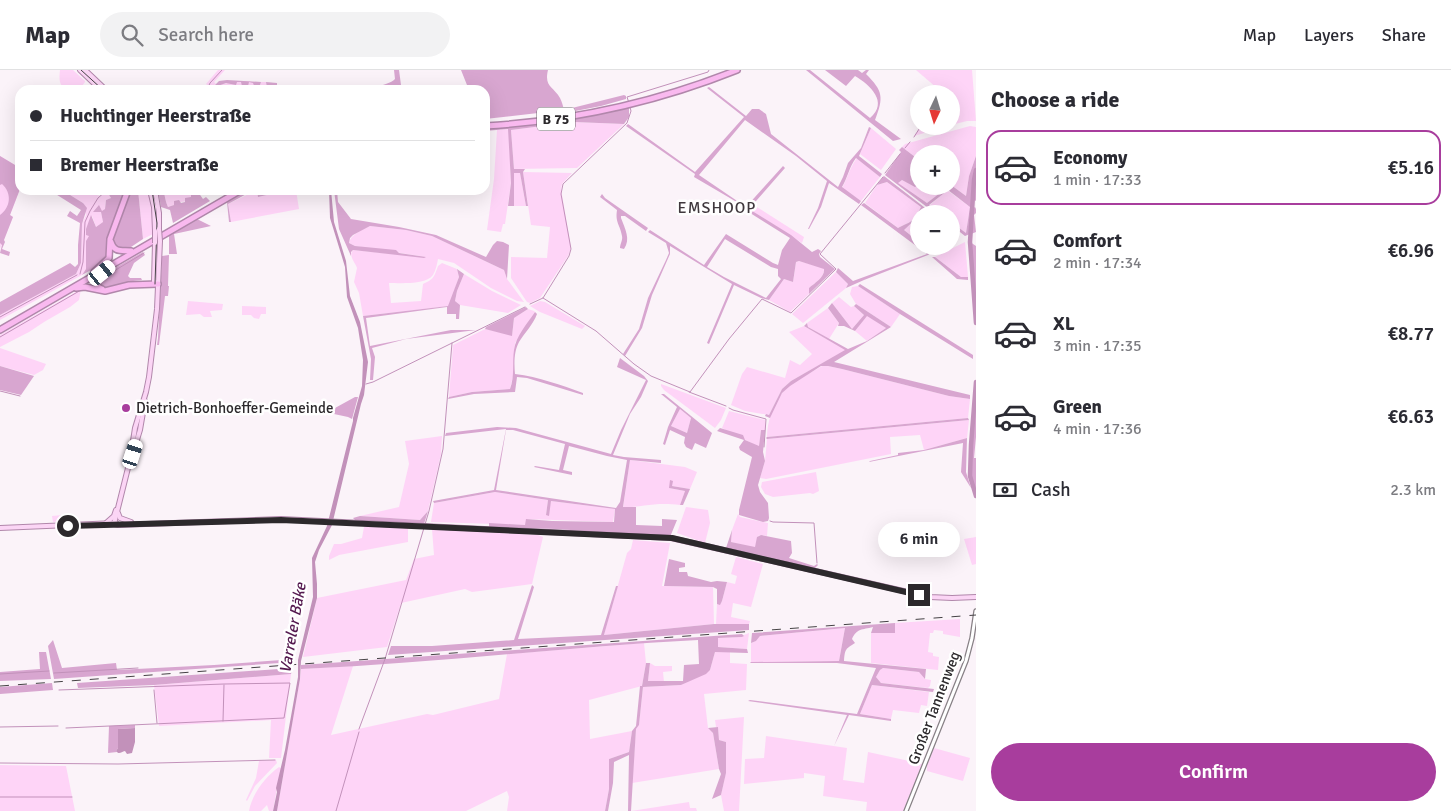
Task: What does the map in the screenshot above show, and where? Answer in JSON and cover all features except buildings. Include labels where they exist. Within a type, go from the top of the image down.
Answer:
[{"type":"highway","name":"B 75","points":[[490,125],[554,119],[625,104],[729,70]]},
{"type":"highway","name":"B 75","points":[[632,102],[690,87],[737,70]]},
{"type":"highway","points":[[94,272],[109,258],[110,239],[126,195]]},
{"type":"highway","points":[[0,329],[227,195]]},
{"type":"highway","points":[[0,329],[232,195]]},
{"type":"highway","points":[[110,239],[116,250],[131,251]]},
{"type":"highway","points":[[107,291],[99,288],[96,281],[97,277],[110,266]]},
{"type":"highway","points":[[73,288],[85,286],[107,291],[129,285],[158,284]]},
{"type":"main road","points":[[80,70],[96,85]]},
{"type":"main road","points":[[85,70],[101,85]]},
{"type":"main road","points":[[114,524],[130,460],[135,428],[146,392],[154,337],[158,284],[158,242],[151,195]]},
{"type":"main road","points":[[156,195],[159,213],[157,230]]},
{"type":"main road","points":[[116,514],[121,519],[131,522]]},
{"type":"main road","points":[[105,524],[116,514]]},
{"type":"main road","points":[[114,524],[252,520],[329,521],[672,538],[930,597],[976,597]]},
{"type":"main road","points":[[0,528],[131,522],[150,523]]},
{"type":"street","name":"Großer Tannenweg","points":[[906,811],[966,661],[976,611]]},
{"type":"shaded area","points":[[60,70],[73,70],[85,82],[83,85],[62,85]]},
{"type":"shaded area","points":[[218,70],[225,70],[214,82],[216,84],[206,84]]},
{"type":"shaded area","points":[[394,70],[399,70],[401,85],[381,85],[389,83],[395,79]]},
{"type":"shaded area","points":[[461,70],[548,70],[548,83],[560,98],[564,110],[490,118],[490,85],[467,85]]},
{"type":"shaded area","points":[[806,70],[810,70],[870,118],[878,106],[878,100],[871,89],[855,76],[846,86],[825,70],[858,70],[862,73],[869,70],[866,74],[879,90],[881,100],[875,120],[901,139],[893,141]]},
{"type":"shaded area","points":[[916,70],[972,70],[976,121],[960,123],[960,85],[934,85]]},
{"type":"shaded area","points":[[219,81],[261,82],[260,85],[254,85],[249,82],[248,85],[242,85],[241,82],[237,82],[236,85],[226,83],[215,85]]},
{"type":"shaded area","points":[[243,81],[253,82],[257,85],[218,85]]},
{"type":"shaded area","points":[[261,82],[266,82],[266,85],[260,85]]},
{"type":"shaded area","points":[[266,82],[277,83],[277,85],[266,85]]},
{"type":"shaded area","points":[[709,87],[746,116],[752,109],[759,109],[766,114],[771,134],[838,187],[848,163],[861,148],[869,127],[871,128],[859,156],[882,174],[880,177],[856,158],[842,187],[861,201],[859,204],[829,183],[821,207],[808,229],[818,208],[827,181],[796,156],[745,120],[699,175],[746,207],[783,166],[785,168],[749,209],[791,235],[812,252],[818,249],[821,251],[820,257],[835,269],[809,294],[809,288],[821,277],[824,269],[799,261],[796,262],[793,282],[784,279],[769,300],[734,285],[709,344],[707,343],[732,284],[670,246],[670,254],[652,295],[642,328],[625,356],[623,354],[639,329],[648,298],[669,253],[666,243],[648,232],[650,230],[704,265],[726,234],[778,265],[782,250],[790,238],[747,211],[735,201],[694,177],[695,174],[626,126],[628,124],[695,172],[744,117],[707,88]],"holes":[[[725,239],[771,267],[778,269],[778,276],[781,279],[766,298],[707,267]]]},
{"type":"shaded area","points":[[626,96],[626,99],[601,106],[565,113],[564,110]]},
{"type":"shaded area","points":[[629,108],[629,117],[624,124],[574,122],[511,130],[514,169],[525,169],[523,172],[528,206],[526,206],[520,173],[514,173],[514,206],[508,206],[511,183],[508,129],[490,131],[490,128],[558,121]]},
{"type":"shaded area","points":[[574,122],[624,124],[577,168],[514,169],[511,130]]},
{"type":"shaded area","points":[[970,126],[976,127],[976,156],[969,176],[966,196],[960,192],[960,145],[910,145],[910,153],[902,147],[905,144],[938,135],[960,135],[960,129]]},
{"type":"shaded area","points":[[871,128],[896,149],[881,170],[860,154]]},
{"type":"shaded area","points":[[509,129],[511,183],[505,224],[503,224],[501,232],[487,230],[494,179],[497,130]]},
{"type":"shaded area","points":[[902,147],[910,153],[910,184],[902,180],[898,183],[910,191],[910,194],[885,175],[901,152],[899,150]]},
{"type":"shaded area","points":[[0,156],[15,165],[15,195],[18,195],[10,215],[13,217],[0,249]]},
{"type":"shaded area","points":[[0,156],[15,165],[15,195],[18,195],[10,215],[13,217],[2,249],[10,252],[9,256],[0,253],[2,245],[0,243],[0,215],[8,204],[9,196],[2,184],[0,185]]},
{"type":"shaded area","points":[[976,156],[973,180],[976,172],[976,201],[973,199],[973,182],[970,234],[965,236],[960,232],[960,229],[966,233],[970,207],[954,195],[960,195],[960,192],[966,196],[969,176]]},
{"type":"shaded area","points":[[857,158],[880,177],[861,201],[842,188]]},
{"type":"shaded area","points":[[523,172],[572,173],[562,184],[561,189],[571,248],[568,256],[540,298],[530,303],[527,302],[511,278],[511,257],[547,258],[550,227],[531,225]]},
{"type":"shaded area","points":[[514,173],[520,173],[526,206],[514,206]]},
{"type":"shaded area","points":[[884,176],[921,205],[918,205],[887,182],[877,185]]},
{"type":"shaded area","points":[[902,180],[910,184],[910,192],[897,183]]},
{"type":"shaded area","points":[[887,182],[918,205],[910,205],[910,222],[898,228],[865,203],[877,185]]},
{"type":"shaded area","points":[[602,194],[648,228],[646,231],[625,216],[621,216],[627,238],[624,249],[620,248],[622,238],[617,221],[617,210],[600,197]]},
{"type":"shaded area","points":[[57,195],[70,195],[83,203],[87,208],[82,224],[81,263],[76,274],[0,315],[0,302],[70,263],[75,267],[78,264],[80,223],[67,216],[70,211],[77,216],[81,210]]},
{"type":"shaded area","points":[[70,195],[109,195],[111,198],[106,200],[105,209],[101,212],[103,222],[96,227],[92,216],[86,269],[82,275],[0,320],[0,315],[76,274],[81,263],[82,224],[86,215],[83,203]]},
{"type":"shaded area","points":[[109,195],[124,195],[108,238],[108,257],[100,265],[82,275],[86,269],[86,241],[89,236],[86,235],[86,229],[91,215],[96,227],[103,222],[101,212],[93,212],[99,205],[102,211],[105,209],[106,200],[111,198]]},
{"type":"shaded area","points":[[128,195],[139,195],[143,239],[128,249],[116,248],[113,237]]},
{"type":"shaded area","points":[[139,195],[149,195],[153,234],[143,239]]},
{"type":"shaded area","points":[[159,195],[165,195],[168,207],[174,205],[174,201],[185,202],[185,198],[191,197],[191,195],[200,195],[203,199],[206,197],[210,201],[173,223],[170,210],[161,207]]},
{"type":"shaded area","points":[[165,195],[193,195],[181,202],[174,201],[174,205],[168,207]]},
{"type":"shaded area","points":[[239,195],[245,195],[228,204],[231,222],[229,222],[227,202]]},
{"type":"shaded area","points":[[247,195],[258,195],[258,197],[267,195],[297,195],[299,209],[231,222],[228,204]]},
{"type":"shaded area","points":[[329,195],[331,195],[334,222],[346,261],[350,296],[360,322],[368,362],[364,395],[332,525],[315,562],[317,598],[301,661],[300,679],[277,811],[273,811],[298,677],[298,660],[313,597],[312,558],[327,526],[362,386],[363,360],[358,328],[347,297],[345,267],[330,218]]},
{"type":"shaded area","points":[[335,195],[337,195],[338,202],[351,219],[436,235],[486,257],[497,241],[503,242],[509,245],[507,279],[504,270],[432,236],[406,230],[370,226],[353,235],[349,243],[355,246],[396,250],[399,253],[426,257],[353,250],[351,256],[339,229]]},
{"type":"shaded area","points":[[911,195],[915,195],[927,203],[937,195],[942,195],[929,205],[924,205]]},
{"type":"shaded area","points":[[915,195],[938,195],[927,203]]},
{"type":"shaded area","points":[[941,195],[954,195],[970,207],[966,233],[960,229],[960,205],[930,205]]},
{"type":"shaded area","points":[[864,203],[898,228],[909,223],[910,224],[904,230],[910,235],[910,241],[861,205]]},
{"type":"shaded area","points":[[752,204],[804,237],[802,243],[749,209]]},
{"type":"shaded area","points":[[975,207],[976,232],[971,234],[972,209]]},
{"type":"shaded area","points":[[197,219],[211,226],[174,234],[177,254],[169,254],[169,234]]},
{"type":"shaded area","points":[[910,224],[910,235],[904,230]]},
{"type":"shaded area","points":[[370,226],[406,230],[432,236],[504,270],[507,279],[524,302],[517,301],[491,288],[454,263],[438,259],[434,273],[430,278],[412,283],[389,283],[391,303],[421,301],[423,284],[433,277],[438,266],[442,263],[457,269],[459,277],[449,306],[363,316],[359,293],[354,282],[357,268],[352,257],[353,250],[426,257],[355,246],[349,243],[354,235]]},
{"type":"shaded area","points":[[965,242],[968,277],[961,277],[935,257],[939,255],[960,255],[960,244]]},
{"type":"shaded area","points":[[970,242],[976,246],[976,316]]},
{"type":"shaded area","points":[[143,252],[145,255],[134,263],[128,276],[130,278],[141,278],[142,280],[107,288],[98,285],[99,277]]},
{"type":"shaded area","points":[[169,255],[168,296],[165,296],[159,345],[157,345],[162,256]]},
{"type":"shaded area","points":[[928,255],[846,288],[848,284],[836,272],[838,268],[853,281]]},
{"type":"shaded area","points":[[932,257],[935,257],[961,277],[968,277],[968,280],[957,279]]},
{"type":"shaded area","points":[[799,261],[824,268],[824,271],[819,280],[809,288],[809,294],[790,312],[769,300],[784,279],[793,282],[796,262]]},
{"type":"shaded area","points":[[457,269],[464,274],[455,301],[460,305],[459,319],[456,319],[456,314],[447,314],[447,307],[366,318],[370,346],[451,330],[476,330],[406,339],[372,348],[375,357],[373,380],[370,380],[371,359],[363,316],[448,306],[459,277]]},
{"type":"shaded area","points":[[836,272],[848,284],[846,288],[803,323],[792,314]]},
{"type":"shaded area","points":[[464,274],[492,291],[521,305],[508,313],[460,305],[455,301]]},
{"type":"shaded area","points":[[860,284],[973,355],[973,359],[900,314],[858,286]]},
{"type":"shaded area","points":[[858,286],[900,314],[891,327],[856,304],[850,294],[852,287]]},
{"type":"shaded area","points":[[81,289],[79,300],[70,307],[0,347],[0,335]]},
{"type":"shaded area","points":[[839,297],[864,315],[852,329],[832,303]]},
{"type":"shaded area","points":[[188,301],[223,304],[222,310],[210,311],[212,317],[204,317],[200,314],[186,315]]},
{"type":"shaded area","points":[[540,301],[545,302],[585,326],[582,329],[530,306]]},
{"type":"shaded area","points":[[832,303],[852,329],[864,315],[854,306],[856,304],[891,327],[834,362],[970,395],[970,399],[949,396],[842,369],[821,366],[782,393],[770,418],[765,416],[766,414],[769,415],[782,389],[791,381],[845,350],[804,326],[807,323],[808,327],[848,349],[867,341],[886,328],[867,316],[855,331],[844,326],[838,326],[839,323],[828,308]]},
{"type":"shaded area","points":[[242,306],[266,307],[266,314],[261,314],[259,319],[251,315],[242,315]]},
{"type":"shaded area","points":[[526,307],[528,309],[514,318],[512,336],[485,329],[486,327]]},
{"type":"shaded area","points":[[828,308],[839,323],[829,339],[808,327],[807,323]]},
{"type":"shaded area","points":[[528,309],[535,312],[515,343],[513,376],[510,389],[472,392],[449,397],[453,345],[485,329],[512,335],[514,318]]},
{"type":"shaded area","points":[[535,312],[537,314],[535,318],[516,349],[515,374],[550,382],[583,393],[583,395],[527,378],[517,377],[515,392],[474,394],[448,399],[449,397],[472,392],[510,389],[515,345],[522,330]]},
{"type":"shaded area","points":[[867,315],[886,328],[867,341],[855,331]]},
{"type":"shaded area","points":[[804,326],[846,350],[791,381],[782,389],[769,415],[745,411],[731,405],[742,374],[747,367],[785,378],[790,360],[800,365],[812,354],[789,332]]},
{"type":"shaded area","points":[[0,348],[46,364],[43,370],[34,375],[0,366]]},
{"type":"shaded area","points":[[620,358],[648,381],[641,397],[630,414],[613,455],[661,460],[661,463],[630,460],[623,507],[636,507],[636,525],[662,526],[662,519],[677,520],[670,537],[556,529],[489,527],[489,523],[525,525],[526,519],[614,522],[615,509],[551,501],[549,516],[546,515],[548,500],[495,492],[434,503],[433,501],[494,490],[506,429],[445,436],[446,433],[497,427],[516,428],[611,454],[646,380],[617,367]],"holes":[[[506,430],[513,430],[565,444],[559,470],[534,467],[572,475],[572,472],[563,470],[569,446],[627,460],[620,502],[616,508],[496,490]]]},
{"type":"shaded area","points":[[0,366],[34,376],[21,395],[0,390]]},
{"type":"shaded area","points":[[822,366],[842,369],[949,396],[970,399],[968,418],[767,437],[771,414],[782,393],[795,381]]},
{"type":"shaded area","points":[[661,384],[726,408],[721,420],[715,428],[664,390]]},
{"type":"shaded area","points":[[976,386],[974,458],[976,458],[976,493],[972,482],[970,455]]},
{"type":"shaded area","points":[[661,394],[664,394],[712,433],[706,448],[695,443],[692,450],[686,447],[684,443],[685,437],[670,430],[665,445],[663,444],[677,407]],"holes":[[[680,409],[691,418],[687,433],[671,426]]]},
{"type":"shaded area","points":[[358,397],[352,419],[334,414],[335,408]]},
{"type":"shaded area","points":[[680,409],[691,418],[687,433],[671,426]]},
{"type":"shaded area","points":[[729,411],[765,420],[765,430],[761,430],[759,447],[722,428]]},
{"type":"shaded area","points":[[968,418],[969,420],[766,438],[767,437]]},
{"type":"shaded area","points":[[969,420],[967,438],[924,450],[920,435],[890,437],[891,454],[766,479],[760,478],[765,461],[767,439]]},
{"type":"shaded area","points":[[720,428],[743,435],[745,440],[759,446],[761,430],[765,430],[763,452],[765,461],[758,485],[760,492],[768,503],[768,521],[763,522],[739,515],[752,457],[740,450],[739,447],[744,440],[717,431]]},
{"type":"shaded area","points":[[442,436],[441,454],[428,511],[420,520],[360,516],[399,507],[409,464],[405,441]]},
{"type":"shaded area","points":[[967,438],[966,472],[971,488],[961,472],[963,443],[869,462],[898,455],[898,453],[924,450]]},
{"type":"shaded area","points":[[630,460],[685,467],[697,472],[690,489],[672,486],[669,488],[685,491],[680,505],[658,504],[623,508]]},
{"type":"shaded area","points":[[816,472],[819,491],[813,494],[773,497],[765,494],[761,487],[762,482]]},
{"type":"shaded area","points":[[670,480],[673,481],[672,486],[690,489],[683,505],[680,505],[685,491],[669,488]]},
{"type":"shaded area","points":[[495,492],[548,500],[546,515],[548,515],[551,501],[615,509],[613,522],[526,519],[526,525],[431,522],[434,503]]},
{"type":"shaded area","points":[[686,507],[708,510],[710,523],[705,543],[677,533]]},
{"type":"shaded area","points":[[428,511],[424,524],[355,520],[353,518],[360,516],[420,520]]},
{"type":"shaded area","points":[[73,514],[74,521],[53,522],[52,516]]},
{"type":"shaded area","points":[[738,514],[740,517],[768,523],[767,536],[758,536],[755,548],[731,542],[732,530]]},
{"type":"shaded area","points":[[364,527],[408,527],[408,542],[339,555],[329,560],[334,544],[362,538]]},
{"type":"shaded area","points":[[432,529],[538,535],[543,537],[532,584],[472,592],[465,589],[401,603],[387,647],[303,657],[317,598],[406,580],[414,559],[434,555]]},
{"type":"shaded area","points":[[732,530],[731,542],[755,547],[757,537],[761,535],[791,541],[792,553],[789,558],[814,566],[818,565],[814,569],[726,548]]},
{"type":"shaded area","points":[[976,537],[976,564],[972,565],[964,539]]},
{"type":"shaded area","points":[[633,540],[670,543],[662,586],[713,587],[714,624],[604,635],[627,553],[631,549]]},
{"type":"shaded area","points":[[736,557],[763,564],[751,607],[733,603],[731,617],[750,621],[749,624],[716,624],[717,604],[720,604],[722,601],[727,582],[735,584],[737,576],[731,574]]},
{"type":"shaded area","points":[[669,559],[685,563],[685,567],[679,568],[679,572],[687,572],[688,576],[711,582],[727,582],[720,605],[717,604],[717,589],[713,587],[664,586]]},
{"type":"shaded area","points":[[532,585],[534,587],[518,639],[601,635],[616,586],[618,586],[604,635],[714,624],[749,624],[749,630],[388,655],[391,646],[432,646],[514,640]]},
{"type":"shaded area","points":[[960,619],[960,637],[943,634],[943,631],[934,630],[933,633],[930,633],[928,652],[933,653],[933,656],[939,657],[938,670],[871,663],[871,633],[895,633],[895,623]]},
{"type":"shaded area","points":[[895,623],[895,633],[871,633],[873,627],[858,631],[852,639],[855,643],[846,651],[844,661],[926,669],[925,679],[919,672],[883,668],[880,670],[876,677],[881,683],[934,689],[933,692],[872,685],[860,714],[891,719],[891,721],[849,715],[834,746],[847,715],[748,701],[857,714],[876,668],[837,663],[750,663],[839,661],[845,628],[760,636],[751,643],[752,633]]},
{"type":"shaded area","points":[[845,628],[839,661],[751,662],[751,643],[760,636]]},
{"type":"shaded area","points":[[749,633],[747,649],[718,647],[717,638],[742,637]]},
{"type":"shaded area","points":[[742,634],[744,636],[742,637],[718,638],[718,647],[747,649],[748,653],[715,652],[710,670],[706,674],[681,685],[643,687],[639,725],[636,729],[631,811],[628,811],[629,755],[614,762],[613,783],[608,811],[605,811],[609,789],[609,759],[629,752],[632,731],[636,726],[640,686],[642,686],[646,663],[650,663],[648,681],[683,681],[684,665],[699,664],[698,640],[301,669],[301,665]]},
{"type":"shaded area","points":[[53,640],[62,668],[116,663],[117,670],[295,659],[294,662],[54,679],[48,646]]},
{"type":"shaded area","points":[[644,643],[646,663],[642,686],[589,700],[590,739],[632,731],[629,752],[609,759],[609,789],[605,811],[507,811],[509,797],[507,791],[466,811],[277,811],[301,669],[353,666],[331,735],[427,714],[433,715],[499,699],[507,654]]},
{"type":"shaded area","points":[[39,652],[46,652],[51,679],[0,681],[0,672],[40,669]]},
{"type":"shaded area","points":[[715,652],[730,652],[730,663],[747,664],[746,690],[704,694],[708,728],[713,733],[719,769],[632,783],[636,729],[639,725],[643,687],[681,685],[710,670]]},
{"type":"shaded area","points":[[650,663],[655,666],[672,666],[672,671],[663,672],[664,682],[648,681]]},
{"type":"shaded area","points":[[293,668],[291,674],[154,685],[78,688],[77,683]]},
{"type":"shaded area","points":[[883,668],[919,672],[925,679],[931,680],[930,686],[928,688],[881,683],[876,677]]},
{"type":"shaded area","points":[[291,674],[281,758],[269,758],[271,720],[159,726],[154,685]]},
{"type":"shaded area","points":[[52,683],[53,690],[0,694],[0,687]]},
{"type":"shaded area","points":[[872,685],[929,692],[927,706],[921,705],[919,713],[893,710],[891,719],[860,714]]},
{"type":"shaded area","points":[[744,717],[739,811],[724,811],[721,795],[726,772],[726,742],[719,740],[718,727],[716,727],[715,720]]},
{"type":"shaded area","points":[[135,725],[135,728],[118,729],[117,752],[108,753],[109,726]]},
{"type":"shaded area","points":[[718,727],[719,740],[726,742],[726,773],[721,795],[712,799],[721,774],[713,733],[708,728]]},
{"type":"shaded area","points":[[135,728],[135,742],[132,753],[127,754],[125,751],[118,753],[116,751],[118,748],[118,729]]},
{"type":"shaded area","points":[[766,736],[847,748],[843,780],[864,783],[868,752],[923,764],[903,811],[866,811],[867,802],[823,796],[825,776],[804,773],[804,778],[744,784],[745,759],[764,758]]},
{"type":"shaded area","points":[[934,748],[970,758],[963,781],[927,771],[927,764]]},
{"type":"shaded area","points":[[276,760],[277,763],[255,786],[247,801],[256,778],[259,761]]},
{"type":"shaded area","points":[[0,765],[66,766],[75,811],[0,811]]},
{"type":"shaded area","points":[[279,767],[282,769],[273,811],[269,811],[267,805],[261,811],[249,811],[253,798],[260,786]]},
{"type":"shaded area","points":[[689,802],[690,808],[696,808],[697,811],[631,811]]},
{"type":"waterway","points":[[209,85],[222,70]]},
{"type":"waterway","points":[[629,103],[627,97],[708,72],[709,70]]},
{"type":"waterway","points":[[530,304],[543,298],[569,256],[571,249],[561,194],[563,184],[627,123],[631,111],[630,107]]},
{"type":"waterway","points":[[905,148],[910,142]]},
{"type":"waterway","points":[[885,173],[900,154]]},
{"type":"waterway","points":[[976,170],[970,242],[976,323]]},
{"type":"waterway","points":[[543,298],[596,331],[651,376],[690,392],[729,339],[762,299],[791,313],[836,269],[820,254],[883,177]]},
{"type":"waterway","points":[[80,274],[83,262],[85,222],[101,195]]},
{"type":"waterway","points":[[99,280],[144,253]]},
{"type":"waterway","points":[[0,317],[77,275]]},
{"type":"waterway","points":[[0,337],[81,290]]},
{"type":"waterway","points":[[366,384],[525,307]]},
{"type":"waterway","points":[[359,729],[385,659],[429,511],[443,449],[452,343]]},
{"type":"waterway","points":[[976,382],[970,476],[976,496]]},
{"type":"waterway","points":[[0,391],[20,396]]},
{"type":"waterway","points":[[689,392],[726,406]]},
{"type":"waterway","points":[[729,408],[766,419],[764,447]]},
{"type":"waterway","points":[[770,521],[814,523],[817,563]]},
{"type":"waterway","points":[[54,673],[138,668]]},
{"type":"waterway","points":[[0,674],[49,671]]},
{"type":"waterway","points":[[59,690],[290,683],[284,718],[66,728]]},
{"type":"waterway","points":[[223,721],[224,685]]},
{"type":"waterway","points":[[154,690],[157,723]]},
{"type":"waterway","points":[[0,727],[58,726]]},
{"type":"waterway","points":[[336,811],[359,732]]},
{"type":"waterway","points":[[0,763],[118,764],[275,760]]},
{"type":"waterway","points":[[0,797],[72,797]]},
{"type":"tram line","points":[[81,70],[98,85]]},
{"type":"tram line","points":[[153,195],[157,223],[155,284]]},
{"type":"railway","points":[[0,686],[976,615]]},
{"type":"place","name":"Dietrich-Bonhoeffer-Gemeinde","points":[[126,408]]},
{"type":"district","name":"EMSHOOP","points":[[717,208]]},
{"type":"route","points":[[68,526],[281,520],[672,538],[919,595]]},
{"type":"water label","name":"Varreler Bäke","points":[[293,628]]}]
